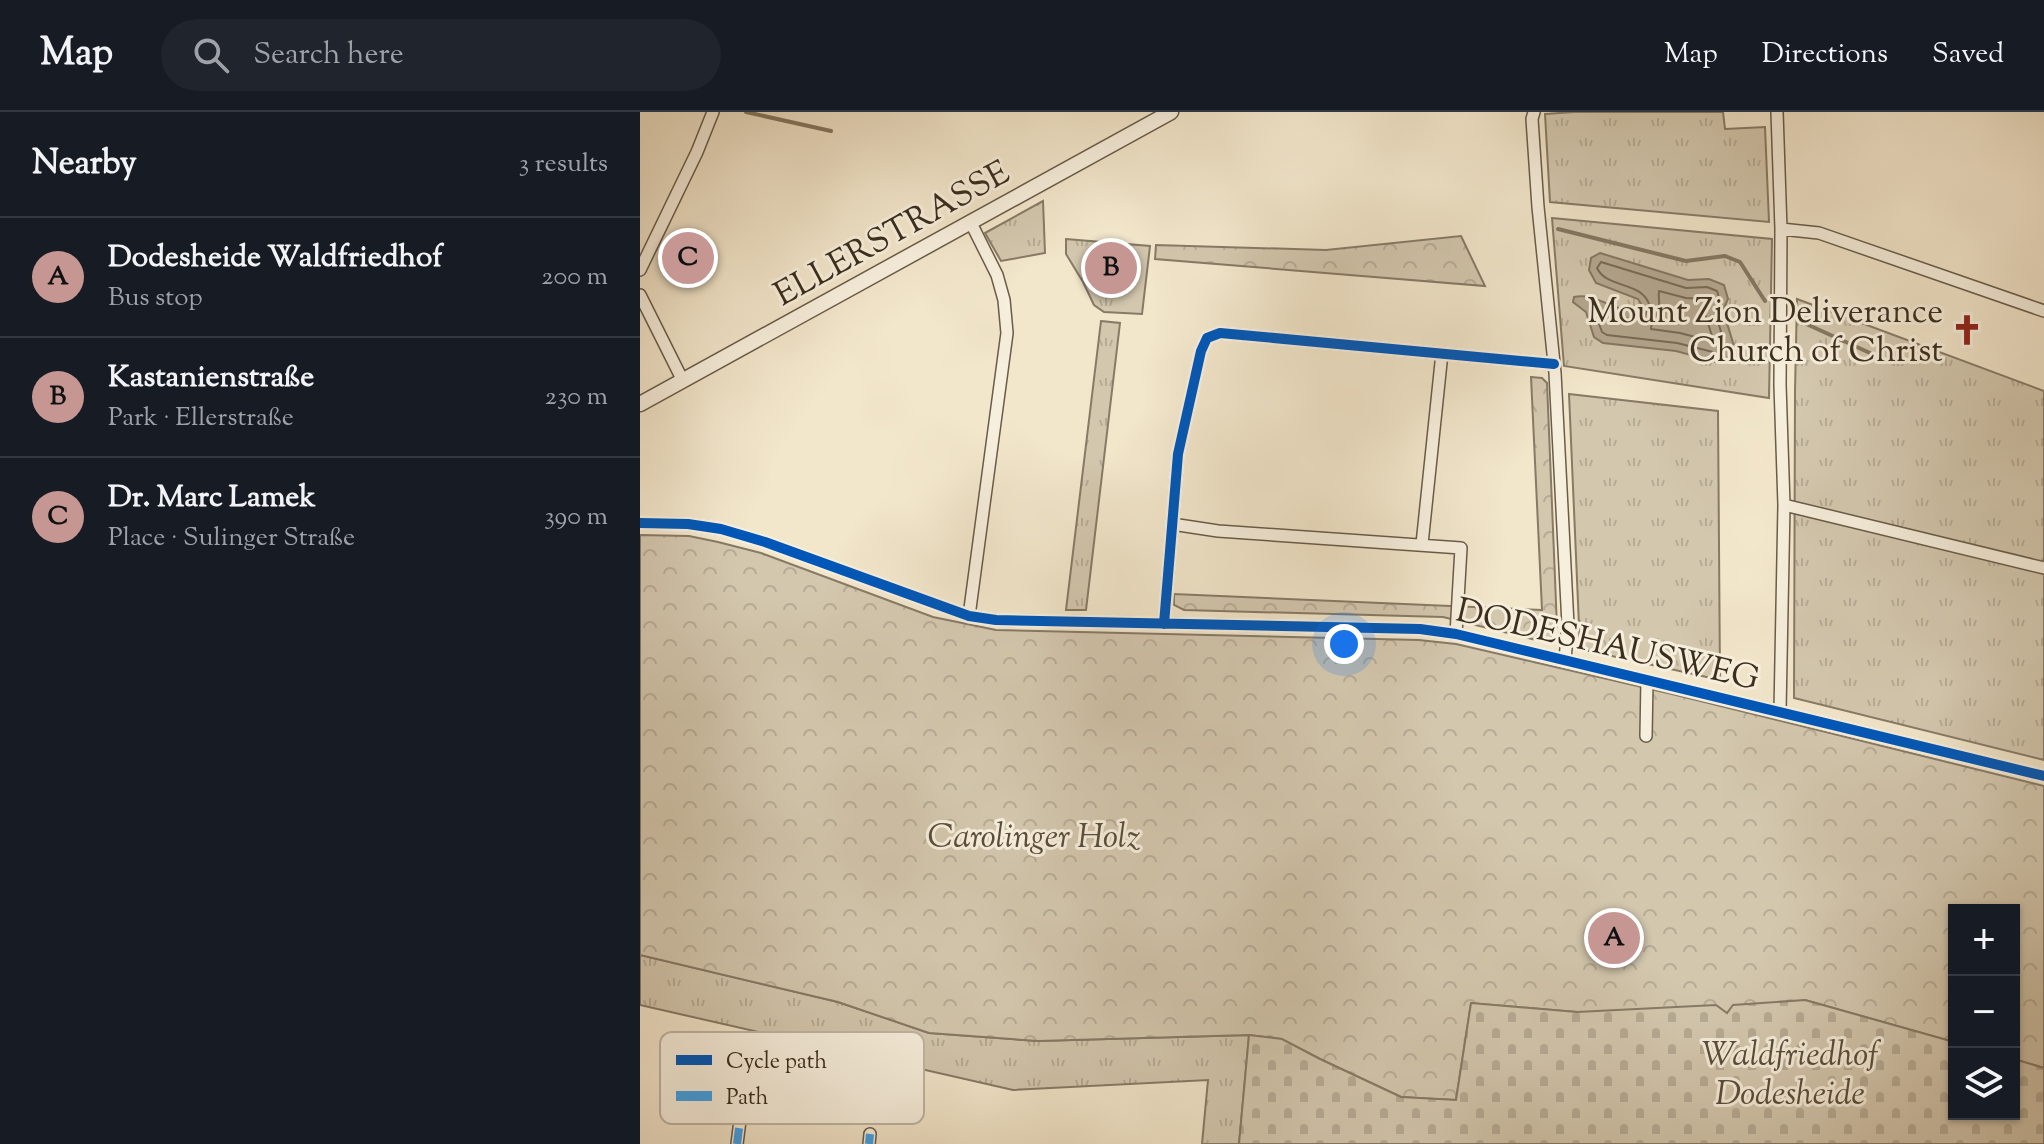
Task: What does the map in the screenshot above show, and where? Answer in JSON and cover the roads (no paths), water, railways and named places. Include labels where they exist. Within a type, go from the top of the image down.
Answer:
[{"type":"street","points":[[640,270],[713,112]]},
{"type":"street","name":"ELLERSTRASSE","points":[[640,404],[1171,112]]},
{"type":"street","points":[[1534,112],[1538,207],[1554,364],[1568,625],[1565,660]]},
{"type":"street","points":[[1777,112],[1784,505],[1780,711]]},
{"type":"street","points":[[969,616],[1007,333],[1004,300],[997,275],[971,223]]},
{"type":"street","points":[[1781,229],[1819,233],[2044,311]]},
{"type":"street","points":[[640,295],[683,381]]},
{"type":"street","points":[[1164,624],[1178,454],[1201,351],[1207,338],[1220,333],[1554,364]]},
{"type":"street","points":[[1422,544],[1442,353]]},
{"type":"street","points":[[1784,505],[2044,568]]},
{"type":"street","name":"DODESHAUSWEG","points":[[640,523],[688,524],[721,529],[969,616],[996,620],[1420,629],[1456,634],[2044,776]]},
{"type":"street","points":[[1172,524],[1218,531],[1461,548],[1456,634]]},
{"type":"street","name":"DODESHAUSWEG","points":[[1646,736],[1647,680]]},
{"type":"street","points":[[737,1144],[740,1124]]},
{"type":"water","points":[[1600,253],[1688,280],[1709,279],[1724,285],[1728,299],[1723,310],[1734,346],[1731,355],[1720,363],[1676,351],[1603,343],[1594,337],[1586,312],[1573,302],[1574,297],[1582,296],[1631,311],[1639,311],[1641,304],[1638,299],[1596,283],[1589,270],[1591,258]]},
{"type":"waterway","points":[[746,112],[831,131]]},
{"type":"waterway","points":[[1558,229],[1686,261],[1725,256],[1740,262],[1765,301]]},
{"type":"waterway","points":[[1802,322],[1870,353]]},
{"type":"place","name":"Dr. Marc Lamek","points":[[688,258]]},
{"type":"place","name":"Kastanienstraße","points":[[1111,268]]},
{"type":"place","name":"Mount Zion Deliverance Church of Christ","points":[[1967,330]]},
{"type":"place","name":"Dodesheide Waldfriedhof","points":[[1614,938]]},
{"type":"park label","name":"Carolinger Holz","points":[[1034,835]]},
{"type":"park label","name":"Waldfriedhof Dodesheide","points":[[1790,1072]]}]
